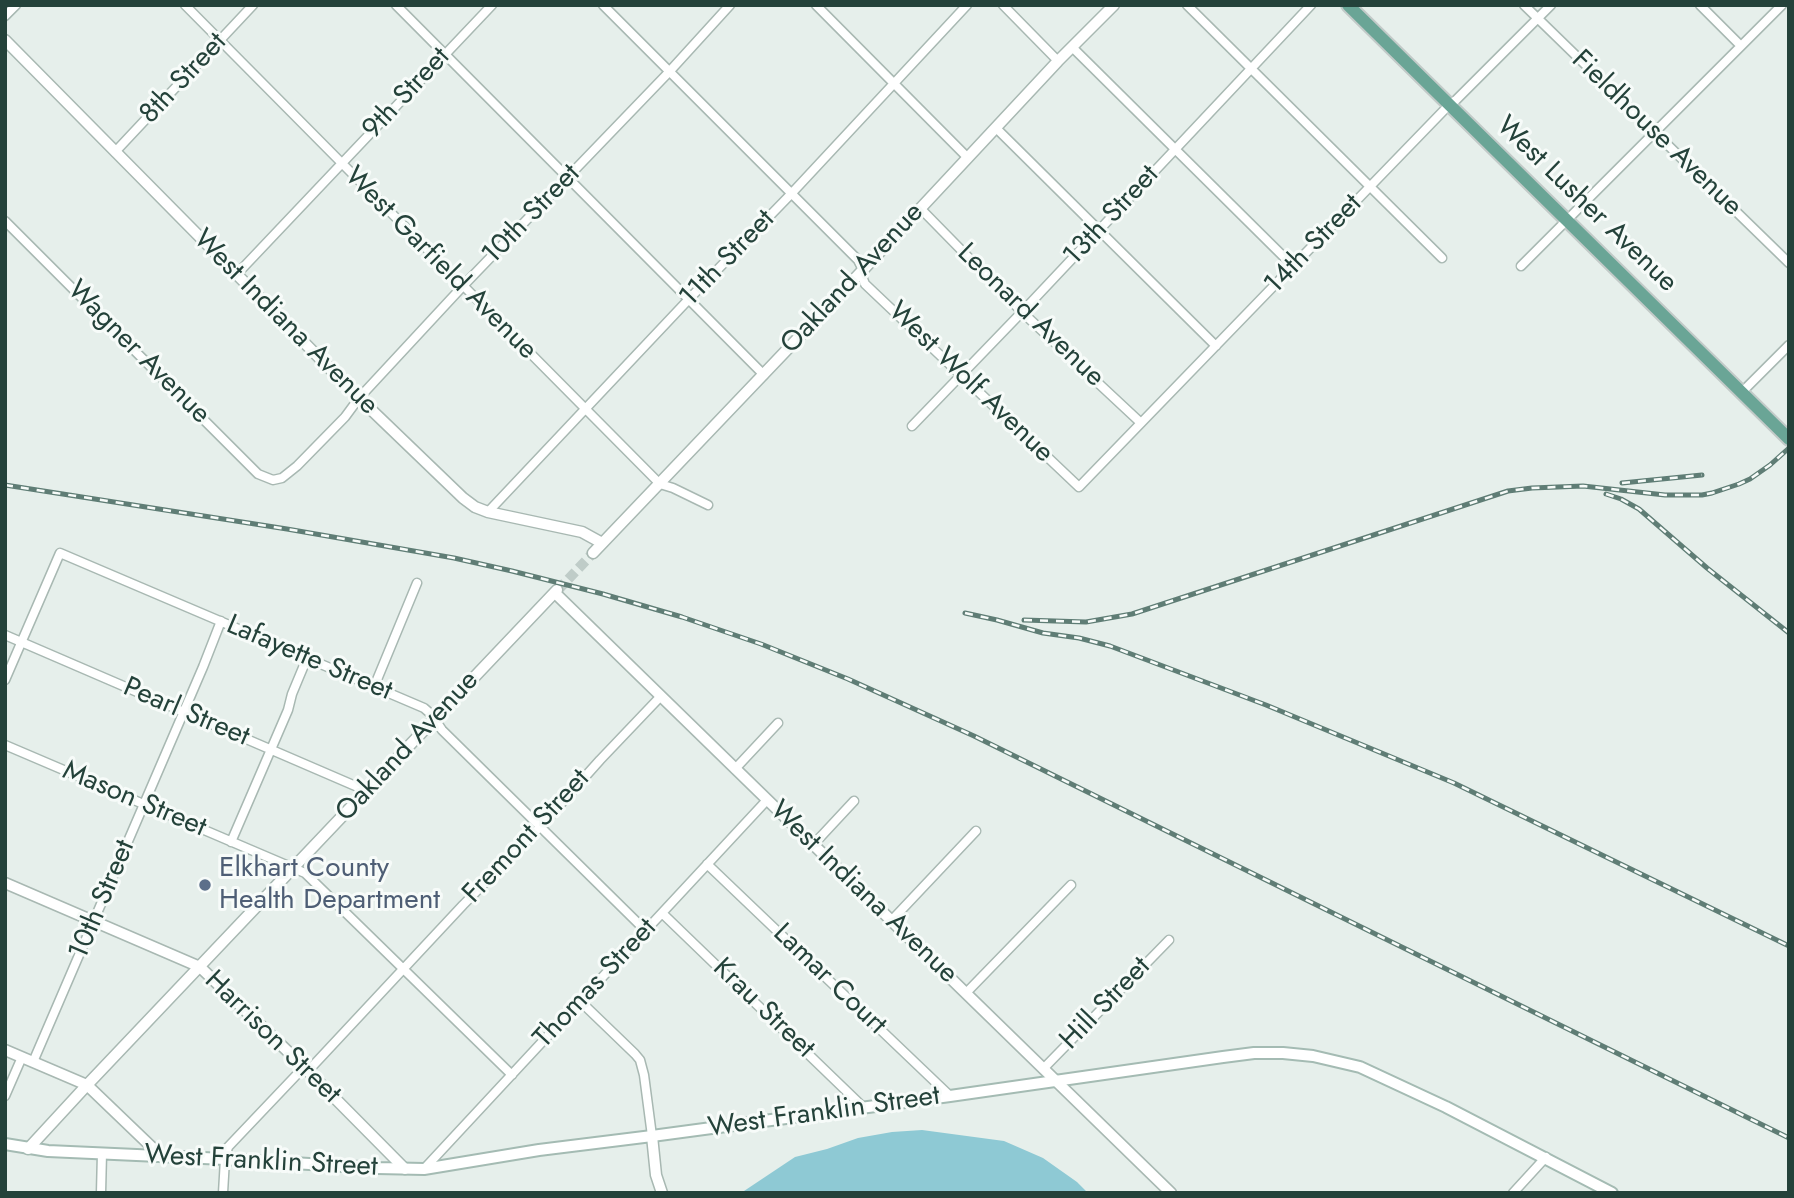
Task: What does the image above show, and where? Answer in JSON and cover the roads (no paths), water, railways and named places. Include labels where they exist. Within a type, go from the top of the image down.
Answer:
[{"type":"main road","name":"West Lusher Avenue","points":[[1348,5],[1789,439]]},
{"type":"main road","name":"West Franklin Street","points":[[5,1144],[28,1149],[424,1169],[539,1150],[1254,1053],[1283,1053],[1313,1056],[1360,1067],[1389,1079],[1612,1193]]},
{"type":"street","points":[[5,16],[16,5]]},
{"type":"street","name":"West Garfield Avenue","points":[[185,5],[660,484],[708,505]]},
{"type":"street","name":"8th Street","points":[[115,152],[253,5]]},
{"type":"street","points":[[396,5],[764,375]]},
{"type":"street","name":"9th Street","points":[[237,274],[492,5]]},
{"type":"street","name":"West Wolf Avenue","points":[[603,5],[858,260],[865,284],[1079,487]]},
{"type":"street","name":"10th Street","points":[[274,480],[282,478],[297,466],[345,416],[730,5]]},
{"type":"street","points":[[816,5],[967,157]]},
{"type":"street","name":"11th Street","points":[[488,512],[967,5]]},
{"type":"street","points":[[1003,5],[1058,61]]},
{"type":"street","name":"Oakland Avenue","points":[[593,553],[1114,5]]},
{"type":"street","points":[[1187,5],[1442,258]]},
{"type":"street","name":"13th Street","points":[[912,426],[1311,5]]},
{"type":"street","name":"Fieldhouse Avenue","points":[[1524,5],[1789,263]]},
{"type":"street","name":"14th Street","points":[[1079,487],[1449,105],[1551,5]]},
{"type":"street","points":[[1700,5],[1741,46]]},
{"type":"street","points":[[1521,266],[1782,5]]},
{"type":"street","name":"West Indiana Avenue","points":[[5,40],[359,398],[463,498],[475,508],[582,532],[603,543]]},
{"type":"street","points":[[1072,47],[1293,266]]},
{"type":"street","points":[[996,128],[1216,345]]},
{"type":"street","name":"Leonard Avenue","points":[[920,208],[1022,312],[1141,423]]},
{"type":"street","name":"Wagner Avenue","points":[[5,220],[258,474],[274,480]]},
{"type":"street","points":[[1742,393],[1789,345]]},
{"type":"street","name":"Lafayette Street","points":[[22,642],[60,553],[424,708],[442,730],[645,930]]},
{"type":"street","points":[[374,687],[417,583]]},
{"type":"street","name":"Oakland Avenue","points":[[28,1149],[556,592]]},
{"type":"street","name":"West Indiana Avenue","points":[[556,592],[1171,1193]]},
{"type":"street","name":"10th Street","points":[[33,1062],[221,621]]},
{"type":"street","name":"Pearl Street","points":[[5,635],[367,791]]},
{"type":"street","points":[[5,680],[22,642]]},
{"type":"street","points":[[231,842],[272,749],[307,658]]},
{"type":"street","name":"Fremont Street","points":[[223,1193],[228,1147],[540,827],[661,696]]},
{"type":"street","points":[[735,769],[778,723]]},
{"type":"street","name":"Mason Street","points":[[5,745],[305,873],[512,1075]]},
{"type":"street","name":"Thomas Street","points":[[424,1169],[767,800]]},
{"type":"street","points":[[813,845],[854,801]]},
{"type":"street","points":[[891,921],[976,831]]},
{"type":"street","name":"Lamar Court","points":[[707,864],[950,1096]]},
{"type":"street","name":"Harrison Street","points":[[5,883],[200,967],[405,1169]]},
{"type":"street","points":[[966,993],[1071,885]]},
{"type":"street","name":"Krau Street","points":[[662,913],[863,1107]]},
{"type":"street","name":"Hill Street","points":[[1043,1069],[1169,940]]},
{"type":"street","points":[[580,1001],[640,1060],[656,1175],[662,1193]]},
{"type":"street","points":[[5,1050],[87,1085],[161,1156]]},
{"type":"street","points":[[5,1096],[22,1057]]},
{"type":"street","points":[[101,1193],[102,1153]]},
{"type":"street","points":[[1513,1193],[1546,1157]]},
{"type":"water","points":[[922,1130],[1004,1141],[1043,1158],[1088,1193],[741,1193],[795,1157],[858,1138]]},
{"type":"tunnel","points":[[558,590],[593,553]]},
{"type":"railway","points":[[1024,620],[1086,622],[1132,614],[1508,491],[1583,486],[1665,495],[1712,493],[1750,479],[1789,448]]},
{"type":"railway","points":[[1622,483],[1702,475]]},
{"type":"railway","points":[[5,485],[454,558],[603,594],[761,644],[848,679],[974,736],[1789,1138]]},
{"type":"railway","points":[[1606,494],[1639,509],[1707,568],[1789,633]]},
{"type":"railway","points":[[965,613],[1043,633],[1110,646],[1266,705],[1454,783],[1789,946]]},
{"type":"place","name":"Elkhart County Health Department","points":[[205,885]]}]
